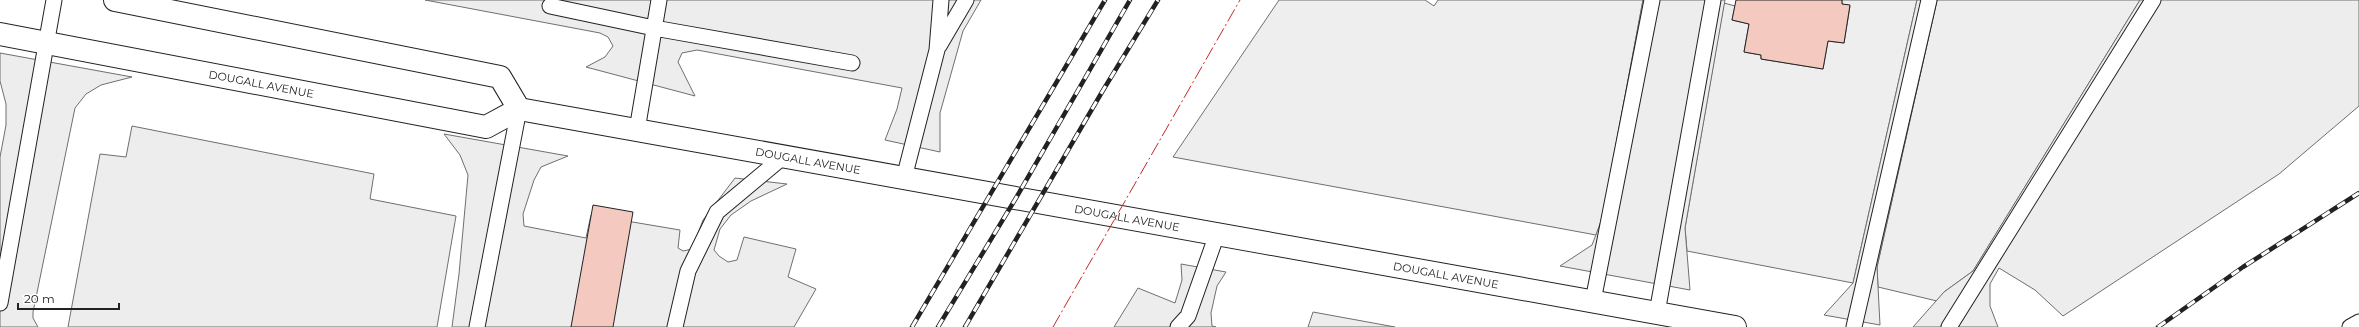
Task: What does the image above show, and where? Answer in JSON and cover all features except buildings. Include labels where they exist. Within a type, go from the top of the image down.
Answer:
[{"type":"street","points":[[115,0],[500,77],[519,109]]},
{"type":"street","name":"DOUGALL AVENUE","points":[[0,34],[486,127],[519,109],[1734,327]]},
{"type":"lane","points":[[0,303],[54,0]]},
{"type":"lane","points":[[637,130],[659,0]]},
{"type":"lane","points":[[904,178],[937,50],[942,0]]},
{"type":"lane","points":[[937,50],[966,0]]},
{"type":"lane","points":[[1593,301],[1652,0]]},
{"type":"lane","points":[[1658,313],[1713,0]]},
{"type":"lane","points":[[1854,327],[1929,0]]},
{"type":"lane","points":[[1949,327],[2153,0]]},
{"type":"lane","points":[[550,6],[654,28],[852,63]]},
{"type":"lane","points":[[477,327],[519,109]]},
{"type":"lane","points":[[674,327],[688,271],[717,212],[784,156]]},
{"type":"lane","points":[[1178,327],[1188,316],[1217,234]]},
{"type":"lane","points":[[2350,327],[2359,322]]},
{"type":"shaded area","points":[[425,0],[981,0],[963,31],[940,113],[940,152],[885,140],[897,109],[902,88],[697,50],[682,53],[678,62],[695,96],[586,67],[605,57],[613,46],[608,37],[600,33]]},
{"type":"shaded area","points":[[1279,0],[1425,0],[1434,6],[1438,0],[1643,0],[1602,219],[1596,235],[1173,157]]},
{"type":"shaded area","points":[[1643,0],[1725,0],[1685,228],[1690,290],[1560,266],[1592,245],[1602,219]]},
{"type":"shaded area","points":[[1842,0],[1917,0],[1853,283],[1687,251],[1685,228],[1724,3],[1735,6],[1732,20],[1749,24],[1744,52],[1761,55],[1761,59],[1823,69],[1828,41],[1844,43],[1850,6],[1842,4]]},
{"type":"shaded area","points":[[1917,0],[1937,0],[1877,267],[1880,325],[1824,315],[1853,283]]},
{"type":"shaded area","points":[[1937,0],[2140,0],[1973,271],[1944,292],[1937,301],[1878,287],[1877,267]]},
{"type":"shaded area","points":[[2140,0],[2359,0],[2359,106],[2279,174],[2063,316],[2035,290],[1999,268],[1990,284],[1990,306],[1998,327],[1913,327],[1944,292],[1973,271]]},
{"type":"shaded area","points":[[0,53],[132,77],[101,85],[86,94],[75,108],[33,312],[33,318],[38,327],[0,327],[0,157],[6,125],[6,104],[0,81]]},
{"type":"shaded area","points":[[132,126],[374,174],[370,199],[456,216],[437,327],[68,327],[100,154],[126,157]]},
{"type":"shaded area","points":[[444,134],[568,156],[541,167],[534,180],[523,214],[524,226],[586,238],[591,215],[680,230],[678,248],[683,251],[692,249],[703,220],[735,178],[787,184],[751,201],[731,215],[720,229],[714,250],[719,256],[728,262],[737,260],[744,237],[796,249],[788,277],[816,289],[794,327],[452,327],[459,274],[468,175],[460,155]]},
{"type":"shaded area","points":[[1181,264],[1226,272],[1217,286],[1211,313],[1212,326],[1216,327],[1114,327],[1138,288],[1175,303],[1182,280]]},
{"type":"shaded area","points":[[1313,312],[1395,327],[1308,327]]},
{"type":"railway","points":[[912,327],[1105,0]]},
{"type":"railway","points":[[938,327],[1016,198],[1130,0]]},
{"type":"railway","points":[[965,327],[1102,92],[1158,0]]},
{"type":"railway","points":[[2158,327],[2243,267],[2359,193]]},
{"type":"power","points":[[1053,327],[1240,0]]}]
